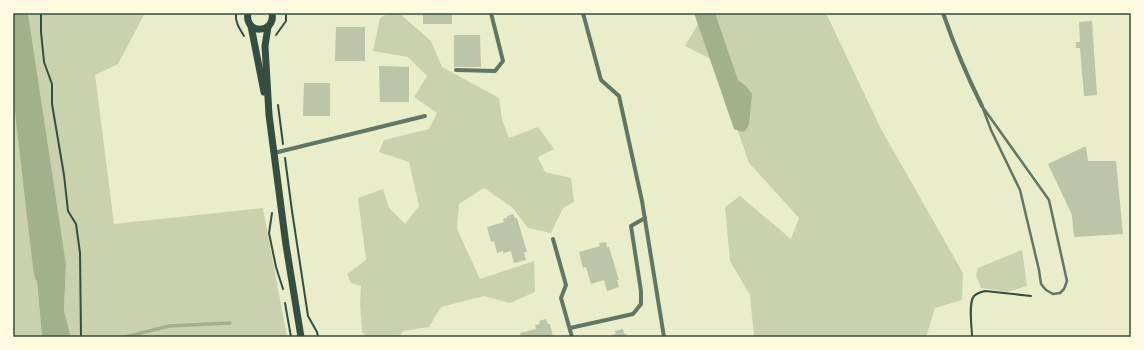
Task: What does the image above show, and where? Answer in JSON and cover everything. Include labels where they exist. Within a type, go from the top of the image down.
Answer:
[{"type":"main road","points":[[248,13],[248,20],[251,26],[269,116],[286,246],[301,337]]},
{"type":"main road","points":[[269,116],[265,46],[268,27],[272,20],[272,13]]},
{"type":"main road","points":[[251,26],[257,29],[268,27]]},
{"type":"street","points":[[456,70],[495,71],[503,61],[491,13]]},
{"type":"street","points":[[583,13],[601,80],[619,96],[642,201],[664,337]]},
{"type":"street","points":[[944,13],[966,73],[982,106]]},
{"type":"street","points":[[274,154],[425,116]]},
{"type":"street","points":[[570,328],[633,314],[641,304],[641,291],[631,226],[645,218]]},
{"type":"street","points":[[553,239],[566,285],[560,298],[572,337]]},
{"type":"lane","points":[[982,106],[1049,200],[1066,281],[1064,289],[1060,293],[1053,294],[1046,290],[1041,284],[1020,190],[991,130],[982,106]]},
{"type":"path","points":[[41,13],[44,62],[52,84],[52,104],[64,175],[68,211],[76,224],[80,253],[81,337]]},
{"type":"path","points":[[236,13],[238,27],[245,38]]},
{"type":"path","points":[[273,39],[286,21],[286,13]]},
{"type":"path","points":[[278,104],[308,316],[317,332],[318,337]]},
{"type":"path","points":[[273,207],[269,233],[284,295]]},
{"type":"path","points":[[972,337],[971,303],[974,296],[985,291],[1031,296]]},
{"type":"path","points":[[285,302],[291,337]]},
{"type":"shaded area","points":[[13,13],[28,13],[66,264],[64,311],[71,337],[42,337],[37,281],[35,279],[33,268],[13,96]]},
{"type":"shaded area","points":[[28,13],[145,13],[118,64],[95,75],[114,224],[263,208],[287,337],[71,337],[64,311],[66,264]]},
{"type":"shaded area","points":[[389,13],[399,13],[431,41],[442,67],[499,98],[502,120],[509,138],[538,127],[554,149],[538,157],[545,172],[571,178],[574,202],[563,208],[551,233],[528,228],[512,207],[484,188],[459,204],[457,229],[480,279],[534,261],[535,292],[510,303],[484,296],[441,307],[429,327],[403,331],[399,337],[367,337],[362,332],[360,304],[361,286],[351,283],[347,274],[366,260],[358,198],[383,189],[389,208],[405,224],[419,206],[409,162],[379,152],[384,140],[429,129],[437,113],[414,97],[427,76],[408,57],[373,51],[380,18]]},
{"type":"shaded area","points":[[694,13],[715,13],[738,80],[746,86],[752,94],[749,124],[744,132],[734,129]]},
{"type":"shaded area","points":[[699,13],[826,13],[881,129],[963,273],[962,300],[935,308],[926,337],[754,337],[750,295],[730,261],[725,207],[740,196],[791,239],[799,218],[749,163],[713,60],[685,46],[701,19]]},
{"type":"shaded area","points":[[13,96],[35,279],[37,281],[42,337],[13,337]]},
{"type":"shaded area","points":[[1022,250],[1027,286],[1007,292],[981,288],[976,275],[978,268]]},
{"type":"building","points":[[423,13],[452,13],[452,24],[423,24]]},
{"type":"building","points":[[1092,21],[1097,95],[1084,96],[1080,48],[1076,48],[1076,42],[1080,42],[1079,22]]},
{"type":"building","points":[[336,27],[365,27],[365,61],[335,61]]},
{"type":"building","points":[[454,35],[480,35],[481,67],[454,67]]},
{"type":"building","points":[[379,66],[409,67],[409,102],[380,102]]},
{"type":"building","points":[[304,83],[330,83],[330,116],[303,116]]},
{"type":"building","points":[[1086,146],[1088,161],[1116,161],[1123,234],[1074,237],[1072,215],[1048,164]]},
{"type":"building","points":[[513,214],[515,218],[517,218],[527,252],[524,252],[526,260],[514,263],[511,251],[497,253],[494,241],[491,242],[487,227],[504,222],[503,219]]},
{"type":"building","points":[[606,242],[607,247],[609,247],[619,280],[617,280],[619,287],[607,291],[604,280],[591,284],[586,267],[583,268],[579,252],[600,246],[599,243]]},
{"type":"building","points":[[546,319],[548,324],[550,324],[553,337],[521,337],[520,333],[536,329],[535,325],[540,324],[539,321]]},
{"type":"building","points":[[623,329],[624,334],[626,333],[627,337],[612,337],[611,335],[616,334],[615,331]]},
{"type":"waterway","points":[[125,337],[169,326],[230,323]]}]
